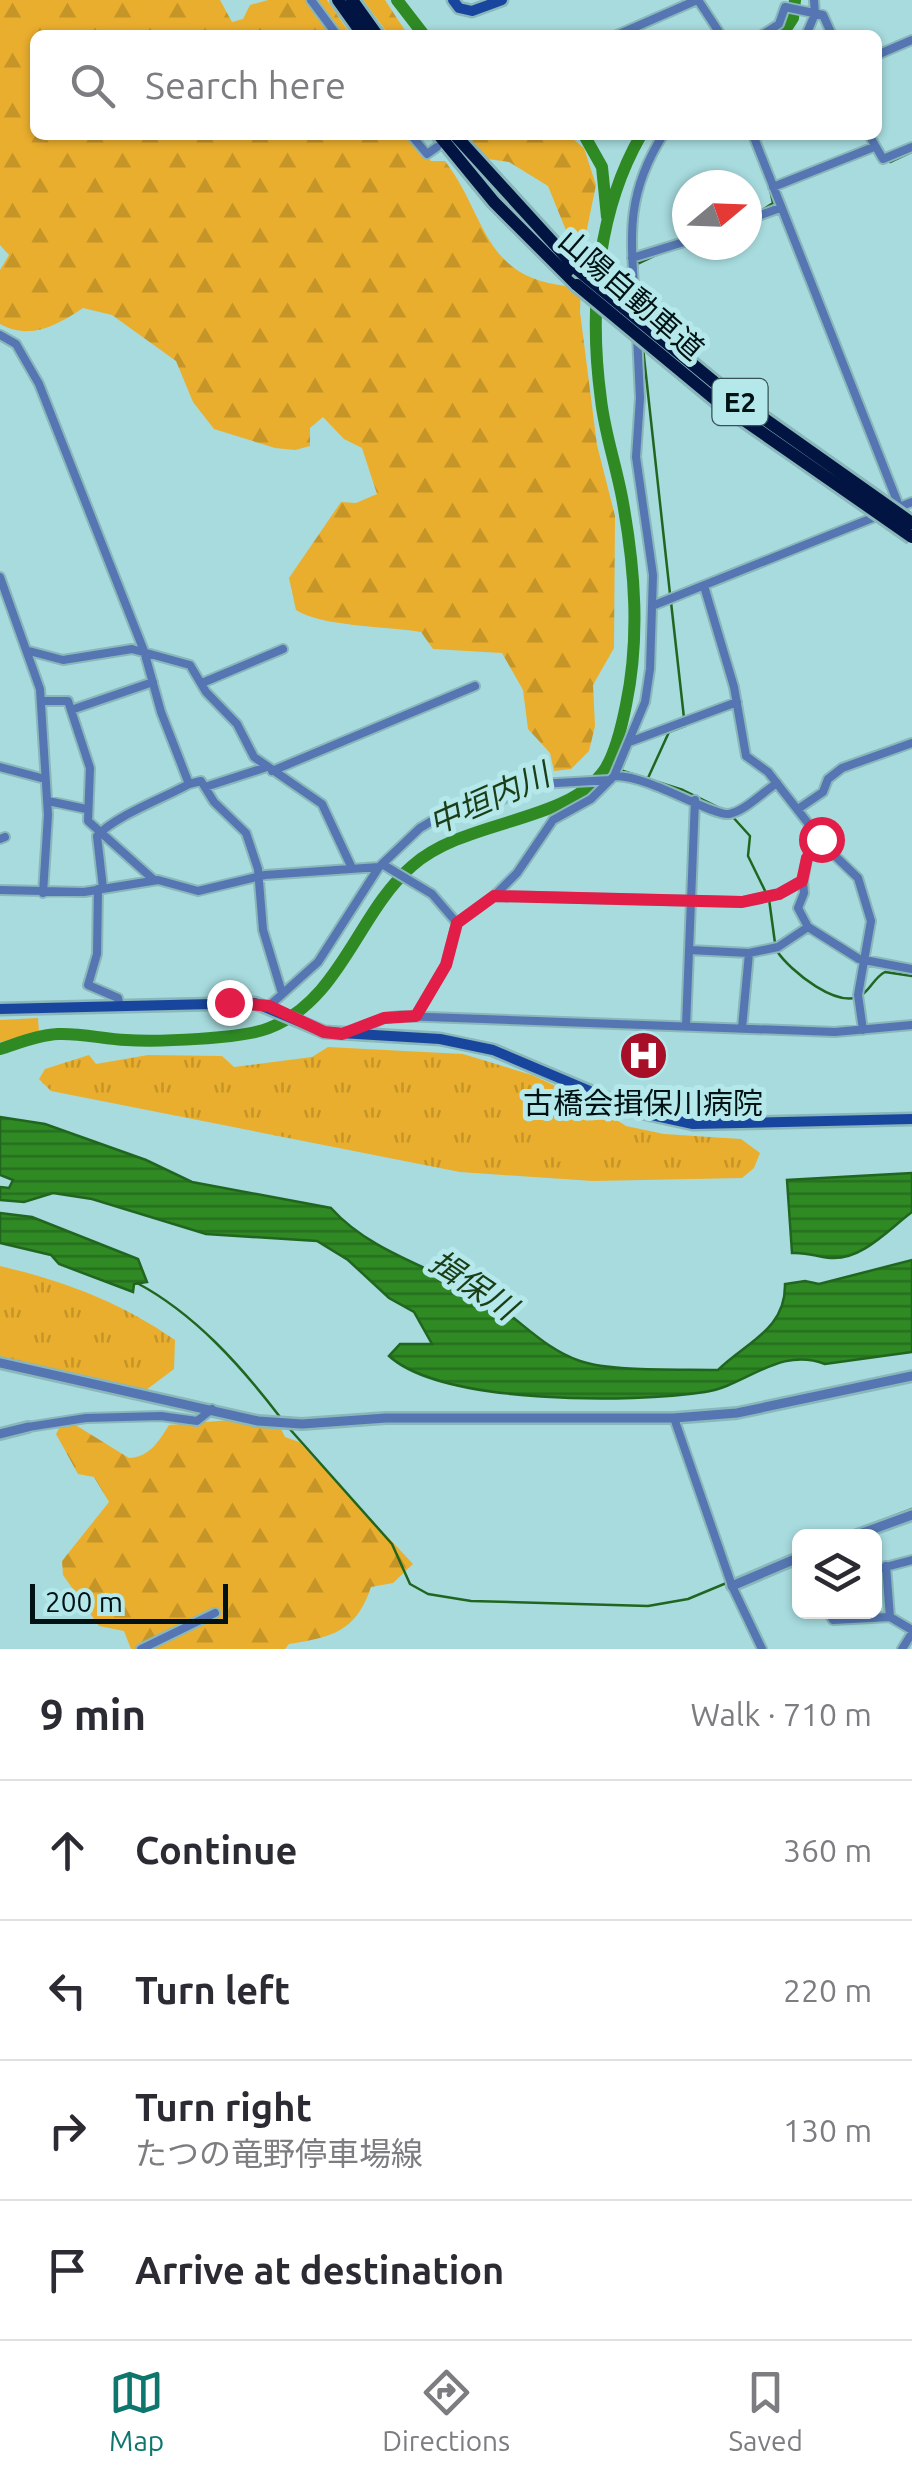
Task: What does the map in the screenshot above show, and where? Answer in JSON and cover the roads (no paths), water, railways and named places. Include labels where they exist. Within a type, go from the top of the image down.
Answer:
[{"type":"highway","points":[[338,0],[360,30]]},
{"type":"highway","points":[[352,0],[374,30]]},
{"type":"highway","name":"山陽自動車道","points":[[460,140],[577,268],[725,392],[911,530]]},
{"type":"highway","name":"山陽自動車道","points":[[438,141],[577,285],[718,402],[911,530]]},
{"type":"main road","points":[[453,0],[466,11],[502,0]]},
{"type":"main road","points":[[0,1010],[229,1002],[272,1007],[306,1024],[349,1034],[468,1043],[525,1060],[642,1113],[693,1124],[758,1126],[912,1119]]},
{"type":"street","points":[[311,0],[333,30]]},
{"type":"street","points":[[629,30],[697,0],[718,30]]},
{"type":"street","points":[[808,30],[814,0]]},
{"type":"street","points":[[770,30],[779,24],[786,5],[823,15],[830,30]]},
{"type":"street","points":[[882,53],[912,40]]},
{"type":"street","points":[[416,140],[426,154],[438,141]]},
{"type":"street","points":[[416,1016],[446,965],[457,923],[518,873],[553,820],[592,799],[610,778],[632,742],[649,683],[652,557],[636,457],[640,398],[632,258],[635,192],[642,169],[660,140]]},
{"type":"street","points":[[755,140],[780,208],[912,514]]},
{"type":"street","points":[[870,140],[886,160],[912,148]]},
{"type":"street","points":[[773,187],[874,147]]},
{"type":"street","points":[[762,215],[780,208]]},
{"type":"street","points":[[632,258],[672,246]]},
{"type":"street","points":[[0,335],[16,344],[39,384],[144,650],[190,784]]},
{"type":"street","points":[[652,606],[906,504]]},
{"type":"street","points":[[906,504],[911,530]]},
{"type":"street","points":[[0,578],[29,651],[42,702],[48,802],[42,893]]},
{"type":"street","points":[[704,586],[736,702],[746,756],[776,783],[821,839],[850,866],[861,886],[870,921],[858,997],[863,1030]]},
{"type":"street","points":[[29,651],[63,660],[118,649],[144,650],[190,665],[268,770],[322,804],[351,866]]},
{"type":"street","points":[[202,683],[284,649]]},
{"type":"street","points":[[71,710],[152,682]]},
{"type":"street","points":[[205,787],[268,770],[476,686]]},
{"type":"street","points":[[42,702],[68,702],[90,768],[86,809],[92,828],[154,880]]},
{"type":"street","points":[[632,742],[736,702]]},
{"type":"street","points":[[798,809],[823,792],[828,778],[842,768],[912,743]]},
{"type":"street","points":[[0,767],[45,779]]},
{"type":"street","points":[[272,1007],[329,949],[382,866],[420,828],[442,815],[539,784],[610,778],[642,779],[730,813],[776,783]]},
{"type":"street","points":[[120,1006],[118,998],[88,985],[96,954],[100,888],[97,836],[108,822],[140,812],[201,781],[246,833],[259,876],[263,930],[282,993]]},
{"type":"street","points":[[686,1026],[694,800]]},
{"type":"street","points":[[48,802],[86,809]]},
{"type":"street","points":[[821,839],[807,858],[802,881],[804,893],[798,908],[808,927],[865,961],[912,970]]},
{"type":"street","points":[[0,890],[42,893],[154,880],[198,892],[259,876],[382,866],[417,883],[457,923]]},
{"type":"street","points":[[494,896],[690,902],[768,898],[802,881]]},
{"type":"street","points":[[689,950],[749,953],[776,948],[808,927]]},
{"type":"street","points":[[742,1028],[749,953]]},
{"type":"street","points":[[349,1034],[384,1018],[416,1016],[742,1028],[863,1030],[912,1025]]},
{"type":"street","points":[[0,1363],[258,1421],[302,1424],[386,1418],[674,1418],[736,1412],[912,1376]]},
{"type":"street","points":[[0,1434],[48,1420],[114,1417],[198,1422],[212,1409]]},
{"type":"street","points":[[674,1418],[732,1586],[762,1649]]},
{"type":"street","points":[[873,1529],[912,1515]]},
{"type":"street","points":[[732,1586],[792,1560]]},
{"type":"street","points":[[882,1567],[912,1560]]},
{"type":"street","points":[[886,1566],[892,1591],[890,1617]]},
{"type":"street","points":[[140,1649],[215,1614]]},
{"type":"street","points":[[882,1617],[890,1617],[912,1631],[902,1649]]},
{"type":"waterway","points":[[397,0],[420,30]]},
{"type":"waterway","name":"中垣内川","points":[[785,30],[793,18],[795,0]]},
{"type":"waterway","points":[[587,140],[602,167],[607,217]]},
{"type":"waterway","name":"中垣内川","points":[[0,1049],[58,1034],[177,1040],[239,1035],[269,1028],[294,1015],[332,977],[377,907],[412,866],[460,838],[567,801],[605,769],[626,705],[633,655],[634,604],[627,528],[597,367],[597,298],[605,230],[614,197],[638,140]]},
{"type":"waterway","points":[[890,162],[912,152]]},
{"type":"waterway","points":[[762,210],[773,203],[769,185]]},
{"type":"waterway","points":[[638,285],[637,264],[660,253]]},
{"type":"waterway","points":[[643,348],[670,594]]},
{"type":"waterway","points":[[671,602],[684,718]]},
{"type":"waterway","points":[[648,778],[669,732],[685,726]]},
{"type":"waterway","points":[[620,770],[683,790],[724,810]]},
{"type":"waterway","points":[[731,815],[750,836],[748,856],[769,899],[775,943]]},
{"type":"waterway","points":[[777,951],[803,978],[842,998],[863,994],[885,972],[912,976]]},
{"type":"waterway","points":[[137,1283],[216,1342],[280,1417]]},
{"type":"waterway","points":[[288,1427],[392,1544],[410,1584],[428,1594],[471,1601],[648,1606],[688,1599],[784,1559]]},
{"type":"waterway","points":[[859,1529],[912,1509]]},
{"type":"place","name":"古橋会揖保川病院","points":[[643,1055]]},
{"type":"water label","name":"揖保川","points":[[473,1285]]}]
